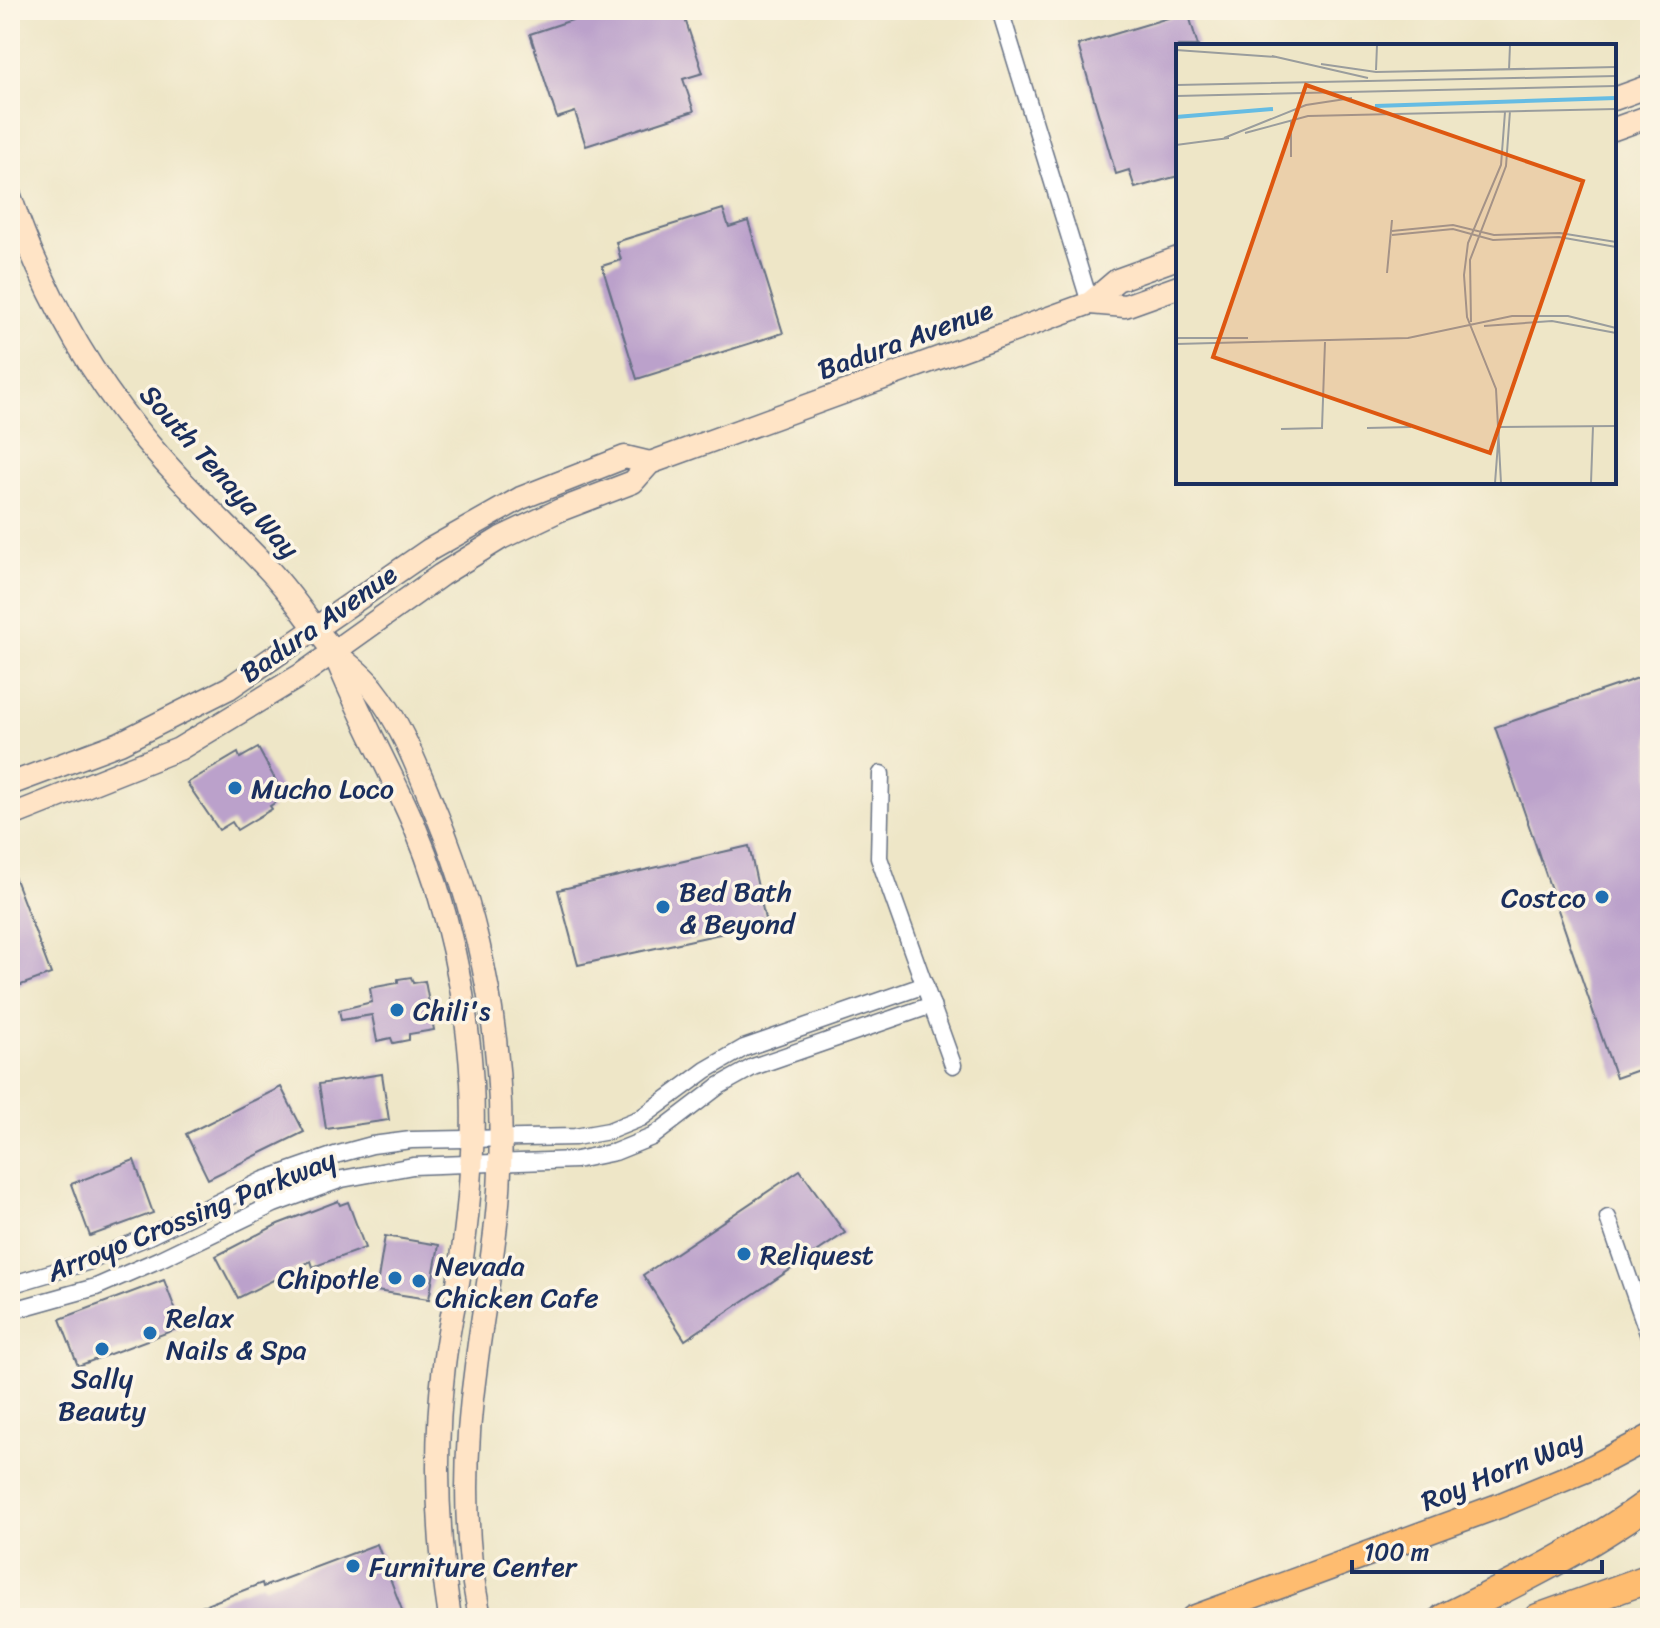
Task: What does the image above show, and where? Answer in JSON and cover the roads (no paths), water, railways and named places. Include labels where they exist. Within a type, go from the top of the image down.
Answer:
[{"type":"highway","points":[[1444,1618],[1507,1588],[1625,1520],[1650,1502]]},
{"type":"highway","points":[[1538,1618],[1650,1578]]},
{"type":"main road","name":"Roy Horn Way","points":[[1193,1618],[1501,1505],[1593,1467],[1650,1437]]},
{"type":"street","points":[[1000,10],[1090,303]]},
{"type":"street","points":[[1616,98],[1650,86]]},
{"type":"street","points":[[1616,128],[1650,116]]},
{"type":"street","name":"South Tenaya Way","points":[[10,196],[65,321],[110,395],[180,480],[270,571],[333,650],[372,686],[401,734],[438,818],[463,889],[489,991],[500,1082],[500,1163],[491,1264],[475,1369],[468,1466],[470,1563],[480,1618]]},
{"type":"street","name":"Badura Avenue","points":[[10,816],[179,749],[251,707],[441,575],[489,546],[560,510],[633,482],[650,463],[1090,303],[1117,280],[1176,259]]},
{"type":"street","name":"Badura Avenue","points":[[1090,303],[1125,306],[1176,288]]},
{"type":"street","name":"Badura Avenue","points":[[10,784],[120,743],[229,688],[429,550],[521,498],[625,457],[650,463]]},
{"type":"street","name":"South Tenaya Way","points":[[333,650],[353,700],[415,827],[443,910],[462,996],[472,1084],[472,1164],[462,1259],[443,1365],[437,1466],[442,1566],[450,1618]]},
{"type":"street","points":[[881,774],[879,858],[953,1065]]},
{"type":"street","name":"Arroyo Crossing Parkway","points":[[10,1285],[87,1262],[147,1237],[264,1180],[372,1145],[411,1140],[575,1137],[625,1125],[655,1109],[706,1070],[744,1048],[925,985]]},
{"type":"street","name":"Arroyo Crossing Parkway","points":[[10,1311],[96,1287],[251,1214],[342,1179],[413,1166],[576,1160],[634,1146],[669,1127],[719,1086],[753,1067],[932,1005]]},
{"type":"street","points":[[1608,1218],[1650,1339]]},
{"type":"place","name":"Mucho Loco","points":[[235,788]]},
{"type":"place","name":"Costco","points":[[1602,897]]},
{"type":"place","name":"Bed Bath & Beyond","points":[[663,907]]},
{"type":"place","name":"Chili's","points":[[397,1010]]},
{"type":"place","name":"Reliquest","points":[[744,1254]]},
{"type":"place","name":"Chipotle","points":[[395,1278]]},
{"type":"place","name":"Nevada Chicken Cafe","points":[[419,1281]]},
{"type":"place","name":"Relax Nails & Spa","points":[[150,1333]]},
{"type":"place","name":"Sally Beauty","points":[[102,1349]]},
{"type":"place","name":"Furniture Center","points":[[353,1566]]}]
